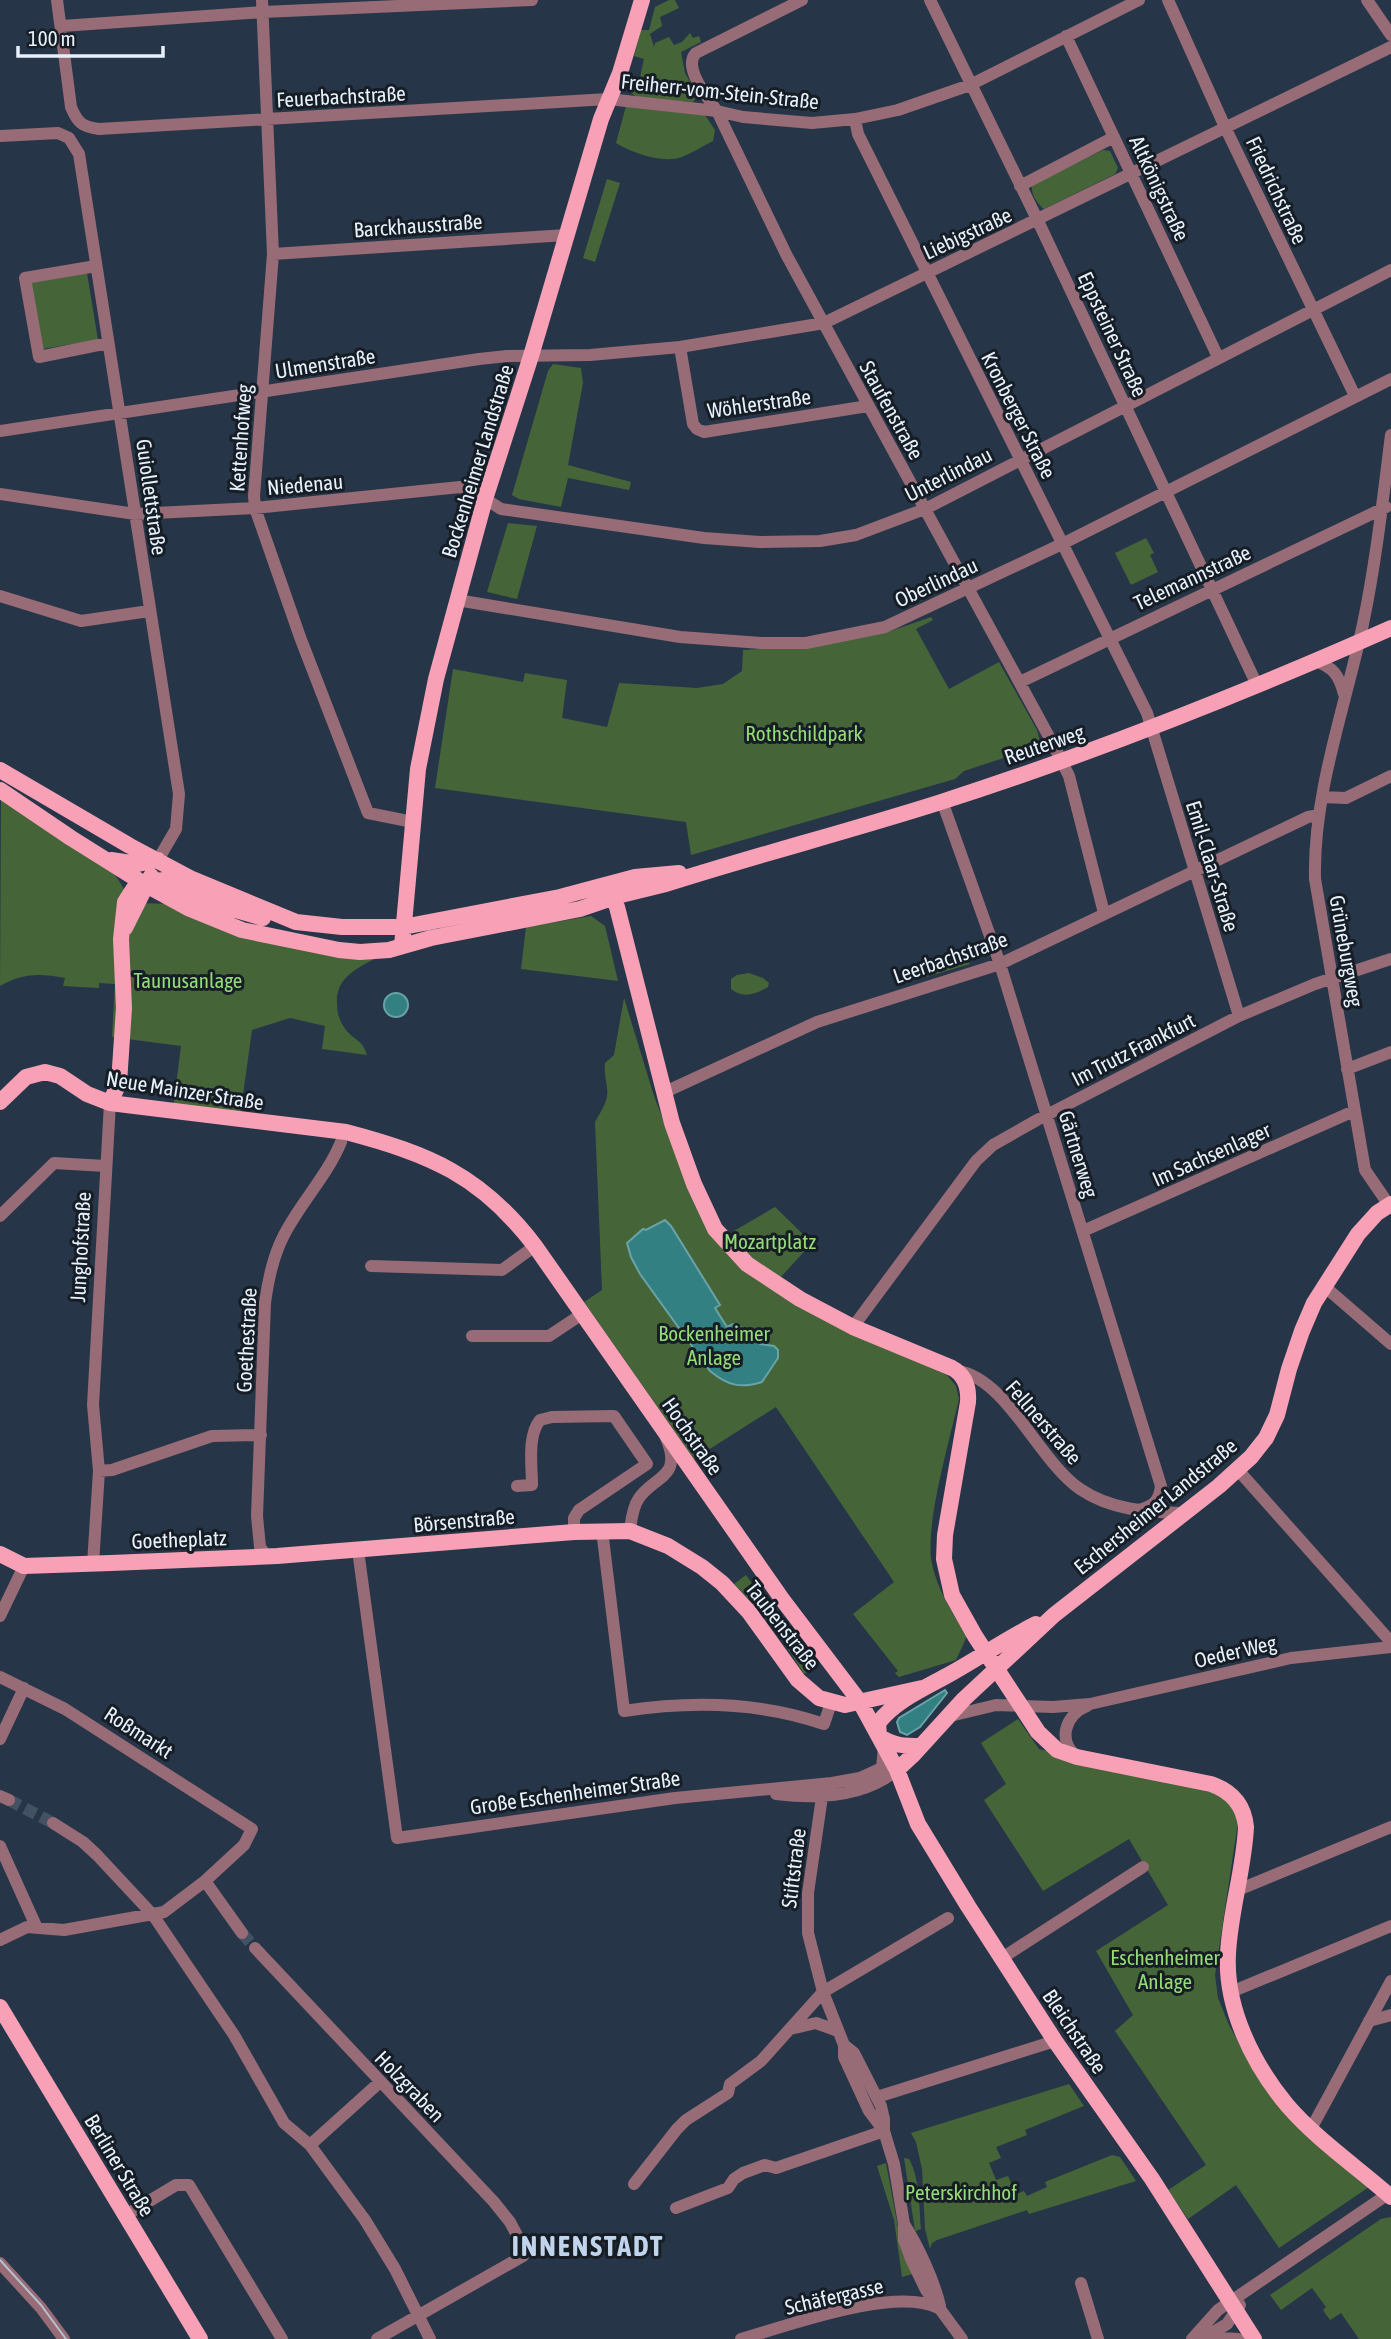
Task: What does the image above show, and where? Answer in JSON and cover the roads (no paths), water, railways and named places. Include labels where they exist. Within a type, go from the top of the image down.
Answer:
[{"type":"main road","name":"Bockenheimer Landstraße","points":[[402,946],[425,726],[485,499],[608,99],[617,82],[642,0]]},
{"type":"main road","name":"Reuterweg","points":[[613,898],[942,801],[1060,761],[1257,685],[1391,628]]},
{"type":"main road","points":[[2,781],[39,793],[148,858],[205,886],[286,919]]},
{"type":"main road","points":[[2,781],[105,859],[188,908],[242,930],[298,943],[378,952],[424,939],[580,909],[613,898]]},
{"type":"main road","points":[[105,859],[148,858]]},
{"type":"main road","points":[[146,882],[148,858]]},
{"type":"main road","points":[[105,859],[123,887],[130,907],[167,896]]},
{"type":"main road","name":"Reuterweg","points":[[597,888],[635,877],[701,873]]},
{"type":"main road","points":[[146,882],[166,880],[219,905],[265,919],[286,919],[342,927],[403,927],[444,921],[597,888],[613,898],[672,1123],[694,1184],[720,1235],[747,1264],[800,1299],[853,1327],[958,1371],[965,1382],[968,1402],[945,1535],[944,1564],[955,1603],[1020,1706],[1047,1742],[1057,1750],[1077,1757],[1210,1784],[1231,1794],[1243,1812],[1246,1827],[1228,1945],[1231,1992],[1237,2017],[1260,2065],[1287,2105],[1311,2129],[1390,2195]]},
{"type":"main road","name":"Junghofstraße","points":[[110,1103],[119,1083],[124,1008],[122,934],[130,907],[146,882]]},
{"type":"main road","name":"Neue Mainzer Straße","points":[[0,1102],[26,1077],[49,1072],[87,1094],[110,1103],[345,1132],[381,1141]]},
{"type":"main road","name":"Hochstraße","points":[[381,1141],[441,1164],[475,1184],[505,1210],[535,1247],[782,1599],[860,1702],[882,1741]]},
{"type":"main road","name":"Eschersheimer Landstraße","points":[[946,1717],[1054,1615],[1238,1470],[1266,1438],[1277,1415],[1302,1331],[1324,1286],[1358,1234],[1377,1213],[1390,1206]]},
{"type":"main road","name":"Börsenstraße","points":[[267,1557],[602,1530]]},
{"type":"main road","name":"Taubenstraße","points":[[602,1530],[630,1531],[668,1546],[702,1567],[722,1583],[749,1612],[798,1680],[811,1693],[831,1703]]},
{"type":"main road","points":[[0,1553],[24,1566],[93,1564]]},
{"type":"main road","name":"Goetheplatz","points":[[93,1564],[267,1557]]},
{"type":"main road","name":"Eschersheimer Landstraße","points":[[922,1688],[1011,1636],[1054,1615]]},
{"type":"main road","points":[[946,1717],[958,1689],[950,1674]]},
{"type":"main road","points":[[831,1703],[845,1705],[922,1688]]},
{"type":"main road","points":[[921,1746],[896,1745],[882,1741],[878,1723],[922,1688]]},
{"type":"main road","name":"Große Eschenheimer Straße","points":[[897,1770],[946,1717]]},
{"type":"main road","name":"Bleichstraße","points":[[882,1741],[897,1770],[918,1824],[1055,2041],[1152,2179],[1254,2339]]},
{"type":"main road","name":"Berliner Straße","points":[[1,2010],[200,2339]]},
{"type":"street","points":[[57,0],[62,26],[262,6],[532,0]]},
{"type":"street","name":"Staufenstraße","points":[[802,0],[692,56],[691,62],[702,90],[717,111],[787,256],[1069,776],[1104,913]]},
{"type":"street","name":"Eppsteiner Straße","points":[[930,0],[1038,220],[1257,685]]},
{"type":"street","name":"Freiherr-vom-Stein-Straße","points":[[608,99],[717,111],[743,117],[812,123],[855,119],[898,110],[970,85],[1139,0]]},
{"type":"street","name":"Friedrichstraße","points":[[1168,0],[1225,127],[1355,396]]},
{"type":"street","points":[[1367,0],[1391,35]]},
{"type":"street","name":"Kettenhofweg","points":[[262,6],[273,254],[255,508],[300,637],[368,813],[413,822]]},
{"type":"street","name":"Feuerbachstraße","points":[[62,26],[71,107],[79,123],[87,128],[269,120],[608,99]]},
{"type":"street","name":"Altkönigstraße","points":[[1066,36],[1218,357]]},
{"type":"street","name":"Liebigstraße","points":[[531,356],[590,355],[680,347],[824,323],[1391,47]]},
{"type":"street","name":"Kronberger Straße","points":[[855,119],[858,134],[1152,727]]},
{"type":"street","name":"Guiollettstraße","points":[[0,136],[58,133],[69,138],[79,154],[178,794],[176,828],[148,858]]},
{"type":"street","name":"Liebigstraße","points":[[1020,186],[1114,137]]},
{"type":"street","name":"Barckhausstraße","points":[[273,254],[566,235]]},
{"type":"street","points":[[96,266],[25,278],[39,357],[108,343]]},
{"type":"street","name":"Unterlindau","points":[[485,499],[501,509],[704,538],[760,542],[820,541],[856,535],[925,509],[1391,270]]},
{"type":"street","name":"Wöhlerstraße","points":[[680,347],[693,424],[704,432],[868,407]]},
{"type":"street","name":"Ulmenstraße","points":[[0,431],[479,359],[531,356]]},
{"type":"street","name":"Oberlindau","points":[[457,600],[680,637],[761,643],[806,643],[885,626],[1062,544],[1391,379]]},
{"type":"street","name":"Grüneburgweg","points":[[1390,1206],[1365,1170],[1315,880],[1314,857],[1322,797],[1387,507],[1391,435]]},
{"type":"street","name":"Niedenau","points":[[0,494],[135,514],[255,508],[460,487],[485,499]]},
{"type":"street","name":"Telemannstraße","points":[[1020,682],[1387,507]]},
{"type":"street","points":[[0,596],[81,621],[149,611]]},
{"type":"street","points":[[1315,661],[1329,666],[1338,674],[1345,698]]},
{"type":"street","name":"Emil-Claar-Straße","points":[[1152,727],[1239,1016]]},
{"type":"street","points":[[1322,797],[1346,798],[1391,776]]},
{"type":"street","name":"Gärtnerweg","points":[[942,801],[1000,964],[1161,1486],[1157,1502],[1151,1507],[1139,1510]]},
{"type":"street","name":"Leerbachstraße","points":[[665,1092],[817,1022],[1000,964],[1194,869],[1307,817],[1319,815]]},
{"type":"street","name":"Im Trutz Frankfurt","points":[[853,1327],[976,1161],[993,1145],[1239,1016],[1391,959]]},
{"type":"street","points":[[1347,1069],[1391,1052]]},
{"type":"street","name":"Junghofstraße","points":[[93,1564],[99,1471],[93,1405],[110,1103]]},
{"type":"street","name":"Im Sachsenlager","points":[[1083,1231],[1354,1111]]},
{"type":"street","name":"Goethestraße","points":[[267,1557],[260,1548],[257,1516],[265,1303],[271,1270],[285,1233],[333,1162],[341,1142]]},
{"type":"street","points":[[0,1216],[54,1163],[105,1166]]},
{"type":"street","points":[[371,1266],[502,1270],[535,1247]]},
{"type":"street","points":[[1324,1286],[1391,1345]]},
{"type":"street","points":[[472,1336],[549,1336],[582,1314]]},
{"type":"street","name":"Fellnerstraße","points":[[958,1371],[980,1380],[998,1395],[1063,1476],[1079,1488],[1107,1503],[1139,1510],[1183,1513]]},
{"type":"street","points":[[517,1486],[532,1485],[534,1430],[540,1420],[552,1417],[614,1416],[647,1464],[579,1510],[574,1518],[574,1532]]},
{"type":"street","points":[[630,1531],[638,1499],[662,1480],[669,1469],[671,1458],[664,1432]]},
{"type":"street","points":[[99,1471],[112,1470],[212,1436],[261,1435]]},
{"type":"street","points":[[1238,1470],[1391,1644]]},
{"type":"street","points":[[662,1480],[681,1474],[694,1474]]},
{"type":"street","points":[[602,1530],[624,1711],[704,1705],[741,1706],[786,1713],[824,1724],[831,1703]]},
{"type":"street","name":"Große Eschenheimer Straße","points":[[358,1550],[397,1838],[675,1798],[860,1778],[879,1771],[884,1763],[882,1741]]},
{"type":"street","points":[[0,1616],[24,1566]]},
{"type":"street","name":"Oeder Weg","points":[[946,1717],[986,1707],[1090,1704],[1291,1658],[1391,1644]]},
{"type":"street","name":"Roßmarkt","points":[[0,1677],[65,1709],[252,1829],[244,1845],[205,1881]]},
{"type":"street","points":[[0,1739],[24,1688]]},
{"type":"street","points":[[1077,1757],[1068,1747],[1066,1728],[1075,1713],[1090,1704]]},
{"type":"street","name":"Große Eschenheimer Straße","points":[[758,1791],[823,1796],[857,1790],[897,1770]]},
{"type":"street","points":[[877,1782],[895,1786],[905,1793]]},
{"type":"street","name":"Stiftstraße","points":[[832,1783],[823,1790],[806,1913],[812,1956],[822,1992],[844,2045]]},
{"type":"street","points":[[53,1823],[83,1842],[153,1915],[234,2035],[285,2123],[310,2145],[365,2220],[395,2269],[430,2339]]},
{"type":"street","points":[[1238,1890],[1391,1827]]},
{"type":"street","points":[[0,1846],[36,1926]]},
{"type":"street","points":[[1002,1958],[1143,1867]]},
{"type":"street","points":[[0,1940],[27,1927],[64,1930],[153,1915],[171,1909],[205,1881],[242,1933]]},
{"type":"street","points":[[634,2184],[677,2129],[686,2120],[728,2093],[730,2084],[761,2061],[822,1992],[948,1918]]},
{"type":"street","points":[[1231,1992],[1391,1926]]},
{"type":"street","name":"Holzgraben","points":[[255,1948],[494,2202],[521,2241],[525,2250],[523,2256],[420,2316]]},
{"type":"street","points":[[1311,2129],[1391,1981]]},
{"type":"street","points":[[1368,2021],[1391,2015]]},
{"type":"street","points":[[787,2030],[816,2023],[838,2031]]},
{"type":"street","points":[[877,2097],[1055,2041]]},
{"type":"street","points":[[844,2045],[854,2053],[877,2097],[894,2164],[904,2224],[915,2241],[937,2290],[941,2309],[962,2339]]},
{"type":"street","points":[[844,2045],[844,2057],[869,2111],[884,2131]]},
{"type":"street","points":[[310,2145],[380,2082]]},
{"type":"street","points":[[676,2208],[728,2188],[734,2179],[743,2173],[765,2165],[776,2168],[884,2131]]},
{"type":"street","points":[[126,2215],[176,2185],[185,2184],[192,2189],[282,2339]]},
{"type":"street","points":[[1197,2338],[1218,2310],[1234,2305],[1263,2278],[1390,2195]]},
{"type":"street","points":[[0,2263],[41,2308],[64,2339]]},
{"type":"street","points":[[1081,2283],[1098,2339]]},
{"type":"street","name":"Schäfergasse","points":[[741,2339],[871,2305],[921,2302],[941,2309]]},
{"type":"street","points":[[377,2339],[420,2316]]},
{"type":"street","points":[[1197,2338],[1222,2336],[1238,2339]]},
{"type":"tunnel","points":[[9,1800],[53,1823]]},
{"type":"tunnel","points":[[242,1933],[255,1948]]},
{"type":"tram line","points":[[0,2260],[41,2305],[66,2339]]},
{"type":"district","name":"INNENSTADT","points":[[588,2246]]},
{"type":"park label","name":"Rothschildpark","points":[[804,733]]},
{"type":"park label","name":"Taunusanlage","points":[[188,980]]},
{"type":"park label","name":"Mozartplatz","points":[[770,1241]]},
{"type":"park label","name":"Bockenheimer Anlage","points":[[714,1345]]},
{"type":"park label","name":"Eschenheimer Anlage","points":[[1165,1969]]},
{"type":"park label","name":"Peterskirchhof","points":[[961,2192]]}]
